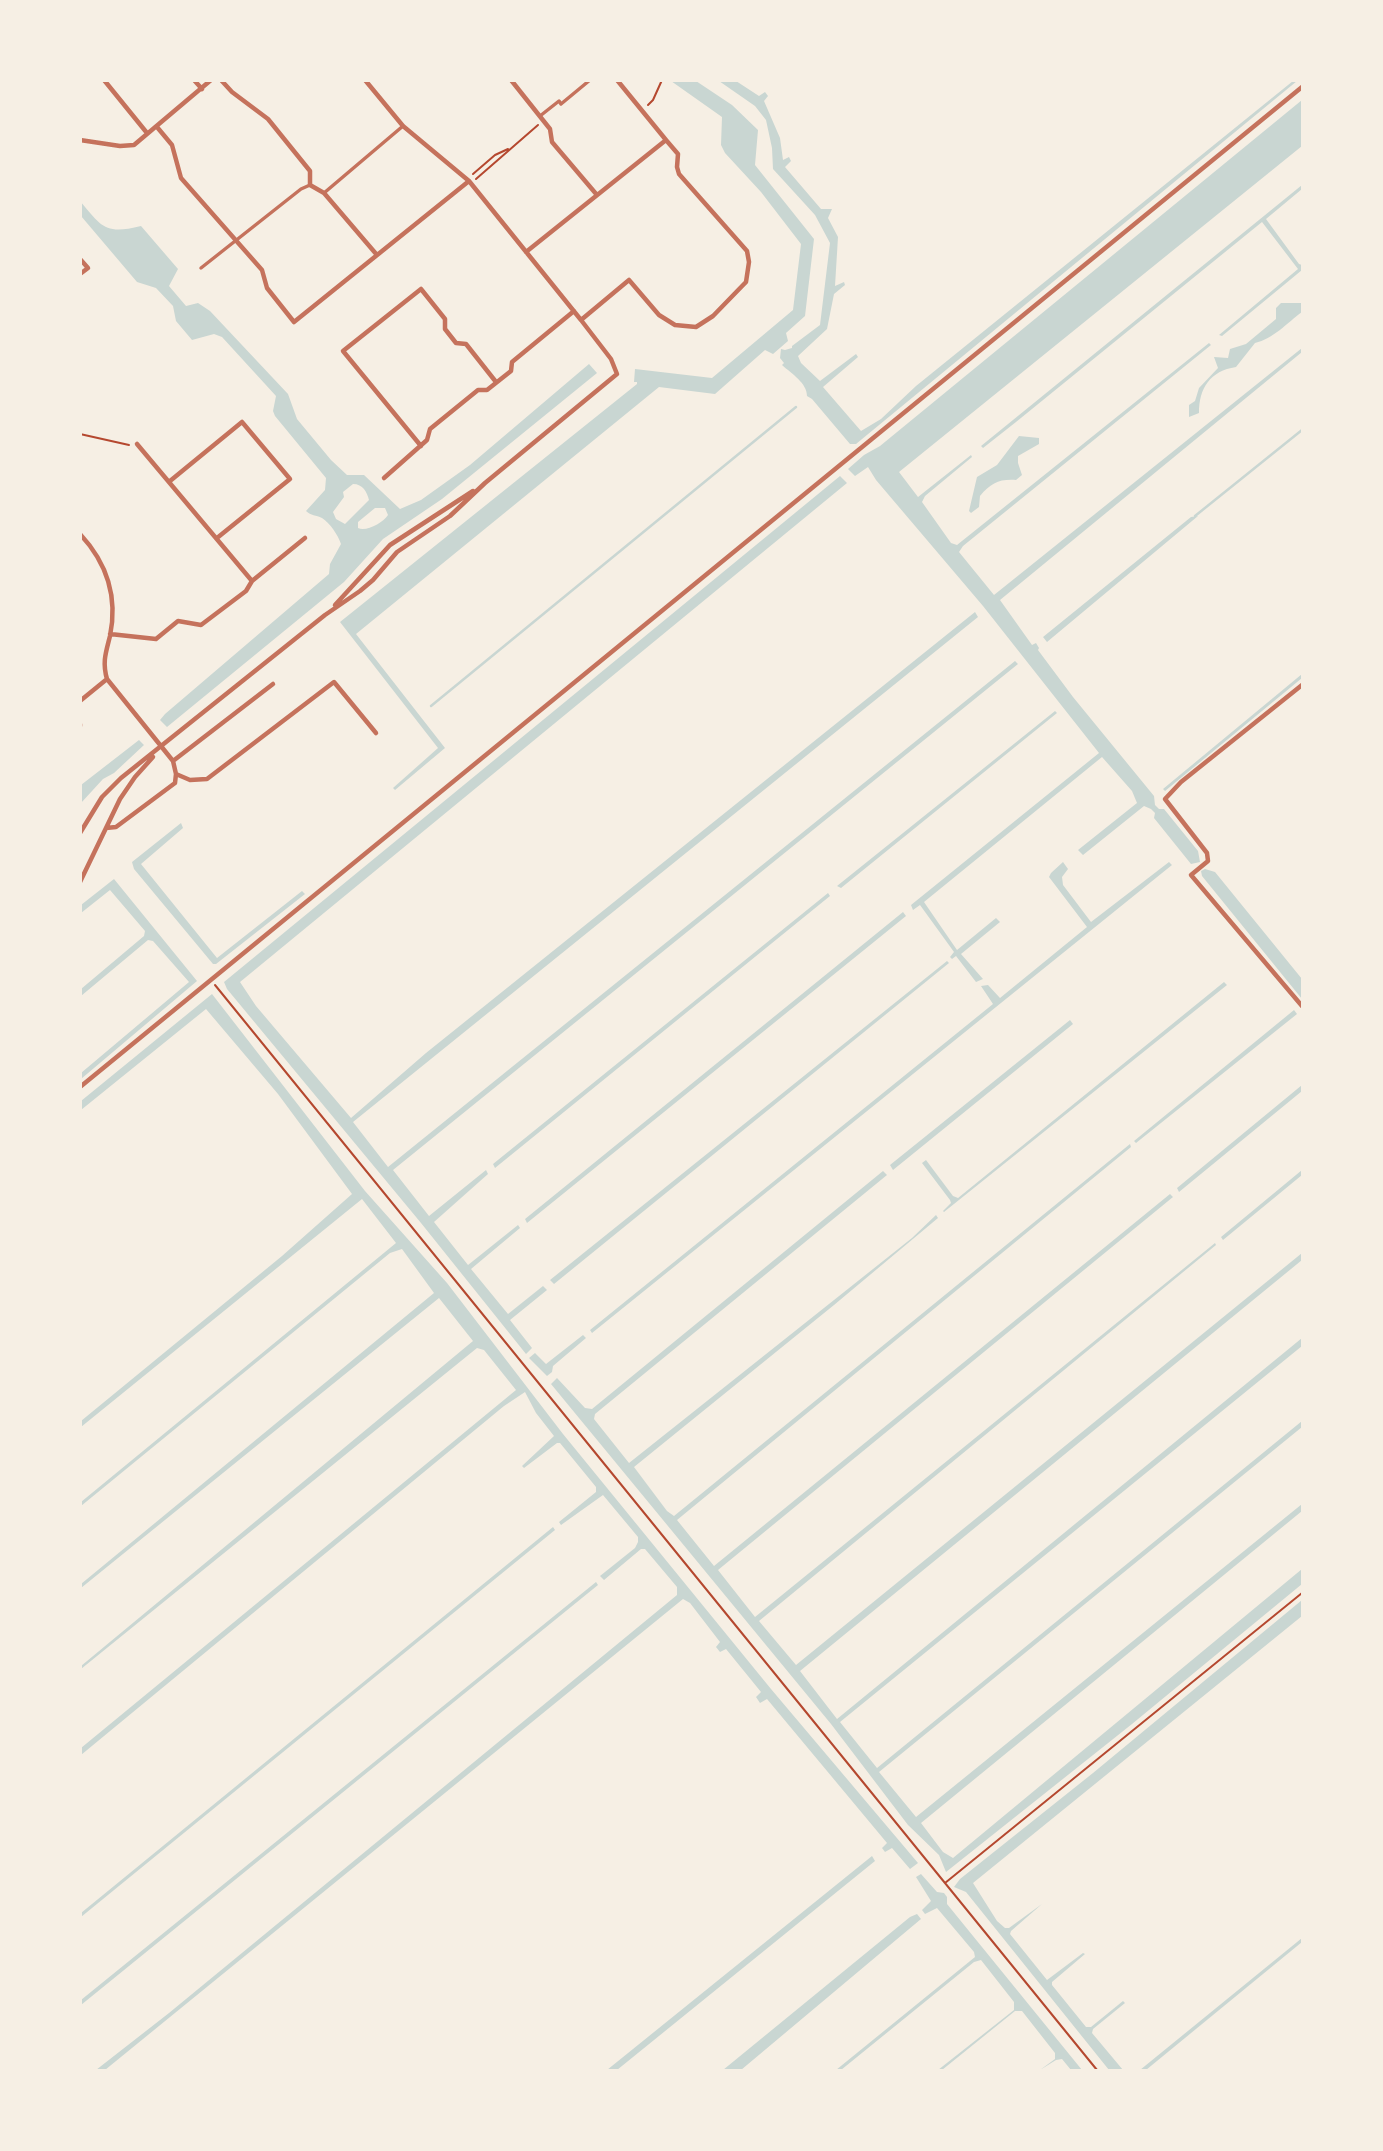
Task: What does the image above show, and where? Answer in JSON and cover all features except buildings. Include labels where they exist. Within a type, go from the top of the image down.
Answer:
[{"type":"street","points":[[104,80],[147,132]]},
{"type":"street","points":[[194,80],[202,89]]},
{"type":"street","points":[[80,140],[134,145],[211,80]]},
{"type":"street","points":[[221,80],[232,92],[268,119],[310,171],[310,185]]},
{"type":"street","points":[[80,833],[102,797],[121,778],[366,585],[397,552],[450,516],[485,483],[617,374],[611,359],[581,320],[468,181],[403,126],[365,80]]},
{"type":"street","points":[[369,86],[375,80]]},
{"type":"street","points":[[511,80],[550,129],[552,142],[597,195]]},
{"type":"street","points":[[541,118],[559,101],[561,104],[590,80]]},
{"type":"street","points":[[581,320],[629,280],[659,315],[675,325],[696,327],[713,316],[746,282],[749,261],[747,251],[679,174],[678,155],[617,80]]},
{"type":"street","points":[[80,1087],[1303,87]]},
{"type":"street","points":[[324,193],[403,126]]},
{"type":"street","points":[[157,127],[172,145],[181,178],[262,270],[267,288],[294,322],[468,181]]},
{"type":"street","points":[[526,252],[666,141]]},
{"type":"street","points":[[310,185],[324,193],[377,255]]},
{"type":"street","points":[[201,268],[301,189],[310,185]]},
{"type":"street","points":[[80,259],[88,268],[80,274]]},
{"type":"street","points":[[421,446],[343,351],[421,289],[445,318],[445,329],[456,343],[466,344],[496,382]]},
{"type":"street","points":[[384,478],[427,440],[430,429],[478,390],[487,390],[511,370],[512,362],[574,312]]},
{"type":"street","points":[[170,481],[242,422],[290,478],[217,538]]},
{"type":"street","points":[[137,444],[252,582]]},
{"type":"street","points":[[326,615],[390,545],[485,483]]},
{"type":"street","points":[[80,534],[103,564],[110,581],[112,613],[103,663],[107,679],[173,761],[176,774],[174,783],[116,827],[106,828]]},
{"type":"street","points":[[110,634],[156,639],[178,621],[201,625],[246,591],[252,582],[305,538]]},
{"type":"street","points":[[80,544],[86,540]]},
{"type":"street","points":[[80,701],[107,679]]},
{"type":"street","points":[[176,774],[190,780],[207,779],[334,682],[376,733]]},
{"type":"street","points":[[173,761],[273,684]]},
{"type":"street","points":[[1303,685],[1181,782],[1165,799],[1207,853],[1208,861],[1191,875],[1303,1006]]},
{"type":"street","points":[[80,882],[120,799],[161,748]]},
{"type":"path","points":[[642,110],[653,100],[662,80]]},
{"type":"path","points":[[468,181],[481,175],[541,118]]},
{"type":"path","points":[[468,181],[495,155],[512,147]]},
{"type":"path","points":[[80,434],[125,446],[137,444]]},
{"type":"path","points":[[214,984],[1097,2070]]},
{"type":"path","points":[[944,1883],[1303,1593]]},
{"type":"shaded area","points":[[671,81],[696,81],[732,105],[758,130],[755,165],[814,239],[805,316],[786,333],[788,341],[773,354],[765,350],[715,394],[659,387],[356,634],[445,748],[395,790],[393,788],[438,748],[340,622],[637,384],[634,382],[635,369],[712,378],[793,310],[801,244],[761,192],[725,153],[721,145],[722,117]]},
{"type":"shaded area","points":[[719,81],[736,81],[759,96],[765,92],[768,96],[764,101],[780,138],[783,160],[789,157],[791,161],[785,167],[821,209],[832,209],[828,218],[838,237],[835,286],[844,282],[845,285],[834,294],[827,329],[798,356],[801,363],[820,381],[856,354],[858,357],[823,387],[861,431],[881,419],[916,386],[1293,81],[1297,81],[856,444],[850,444],[807,396],[802,383],[782,365],[784,363],[780,358],[781,349],[792,348],[820,325],[830,243],[815,215],[773,169],[766,120],[755,106]]},
{"type":"shaded area","points":[[1302,100],[1302,146],[899,472],[918,497],[971,455],[972,457],[925,496],[922,502],[951,543],[957,545],[1209,343],[1211,345],[963,546],[959,552],[994,595],[1302,348],[1302,352],[1000,600],[1032,645],[1036,643],[1038,650],[1073,697],[1154,796],[1155,805],[1164,809],[1198,851],[1200,862],[1191,864],[1154,818],[1155,813],[1144,806],[1083,855],[1078,850],[1137,803],[1132,791],[1102,757],[924,902],[957,950],[996,918],[1000,922],[961,954],[983,979],[976,982],[956,956],[952,959],[950,957],[954,952],[920,905],[913,910],[911,905],[1099,753],[983,606],[876,480],[868,467],[855,476],[848,469],[880,446]]},
{"type":"shaded area","points":[[1302,185],[1302,189],[1266,219],[1302,265],[1302,270],[1222,336],[1219,335],[1298,269],[1262,222],[1016,422],[983,448],[981,446]]},
{"type":"shaded area","points":[[80,201],[105,227],[119,230],[141,226],[178,269],[169,286],[186,306],[198,303],[210,311],[288,394],[297,419],[331,460],[347,475],[364,475],[400,509],[421,500],[470,465],[589,364],[597,373],[442,499],[383,539],[344,582],[167,727],[160,720],[165,714],[329,574],[330,564],[341,544],[328,523],[306,511],[325,490],[326,478],[275,416],[273,411],[276,396],[222,337],[214,334],[192,340],[176,321],[173,306],[156,288],[137,282],[81,216]],"holes":[[[353,484],[364,489],[369,500],[345,524],[336,519],[333,512],[344,497],[343,492]],[[375,508],[385,508],[388,515],[374,526],[358,528],[358,522]]]},
{"type":"shaded area","points":[[1281,303],[1302,303],[1302,312],[1274,334],[1255,343],[1236,367],[1219,372],[1213,377],[1201,396],[1199,413],[1189,417],[1189,405],[1195,401],[1199,388],[1218,368],[1214,357],[1228,358],[1230,349],[1246,344],[1276,319],[1276,308]]},
{"type":"shaded area","points":[[1019,436],[1039,438],[1039,444],[1018,456],[1022,475],[1016,480],[1000,481],[992,485],[980,496],[979,507],[971,513],[969,511],[977,477],[997,465]]},
{"type":"shaded area","points":[[840,476],[847,483],[240,982],[256,1006],[351,1118],[426,1053],[975,612],[978,617],[353,1122],[388,1167],[1015,661],[1018,664],[393,1170],[429,1216],[486,1170],[488,1174],[434,1222],[468,1265],[518,1225],[520,1228],[471,1269],[508,1314],[543,1286],[547,1290],[510,1320],[532,1348],[526,1354],[224,982]]},
{"type":"shaded area","points":[[1198,516],[1047,642],[1043,637],[1191,517]]},
{"type":"shaded area","points":[[1302,674],[1302,678],[1165,791],[1163,789]]},
{"type":"shaded area","points":[[1055,711],[1057,713],[841,888],[837,886]]},
{"type":"shaded area","points":[[139,740],[144,745],[114,773],[103,779],[81,803],[81,785]]},
{"type":"shaded area","points":[[181,823],[183,828],[141,864],[217,958],[302,891],[305,894],[216,964],[213,964],[134,869],[132,862]]},
{"type":"shaded area","points":[[1063,862],[1068,869],[1062,877],[1063,885],[1091,922],[1169,862],[1172,865],[592,1333],[590,1330],[993,1004],[981,986],[988,985],[1000,998],[1087,927],[1049,877]]},
{"type":"shaded area","points":[[1205,869],[1215,872],[1302,979],[1302,999],[1202,876],[1201,871]]},
{"type":"shaded area","points":[[114,879],[197,981],[81,1079],[81,1073],[189,982],[153,941],[148,940],[81,996],[81,989],[144,936],[145,931],[110,890],[81,913],[81,905]]},
{"type":"shaded area","points":[[828,893],[830,896],[495,1168],[493,1164]]},
{"type":"shaded area","points":[[903,912],[906,916],[527,1223],[525,1219]]},
{"type":"shaded area","points":[[947,961],[949,963],[554,1284],[550,1280]]},
{"type":"shaded area","points":[[1224,982],[1227,985],[943,1211],[951,1203],[950,1200],[922,1163],[926,1160],[953,1196],[958,1198]]},
{"type":"shaded area","points":[[212,994],[365,1191],[447,1283],[563,1434],[771,1689],[918,1863],[910,1869],[892,1848],[885,1852],[882,1848],[887,1843],[767,1699],[760,1703],[756,1697],[761,1692],[726,1649],[720,1652],[716,1647],[720,1642],[690,1603],[683,1599],[105,2070],[96,2070],[677,1595],[677,1587],[645,1549],[641,1549],[604,1580],[600,1576],[635,1548],[638,1542],[638,1537],[603,1495],[561,1525],[559,1522],[596,1492],[596,1487],[560,1443],[524,1468],[522,1466],[554,1436],[536,1413],[525,1392],[504,1406],[81,1755],[81,1748],[516,1390],[484,1350],[477,1348],[81,1669],[81,1666],[473,1341],[439,1298],[81,1588],[81,1584],[434,1293],[402,1249],[390,1253],[81,1506],[81,1502],[396,1243],[362,1199],[81,1427],[81,1421],[282,1256],[352,1194],[278,1094],[206,1009],[81,1110],[81,1101]]},
{"type":"shaded area","points":[[1294,1010],[1297,1014],[1136,1143],[1134,1141]]},
{"type":"shaded area","points":[[1070,1020],[1073,1024],[893,1170],[890,1165]]},
{"type":"shaded area","points":[[1302,1085],[1302,1091],[1179,1192],[1177,1188]]},
{"type":"shaded area","points":[[1130,1144],[1131,1147],[677,1520],[714,1566],[1170,1194],[1173,1197],[718,1570],[755,1617],[1215,1243],[1216,1245],[759,1621],[796,1665],[1302,1253],[1302,1260],[800,1671],[837,1719],[1302,1338],[1302,1346],[840,1722],[877,1768],[1302,1421],[1302,1427],[879,1772],[916,1817],[1302,1504],[1302,1511],[921,1823],[943,1852],[953,1858],[1302,1569],[1302,1584],[946,1872],[939,1855],[908,1825],[831,1724],[551,1384],[557,1378],[585,1408],[592,1409],[883,1171],[887,1175],[595,1414],[594,1419],[629,1463],[912,1238],[936,1215],[938,1218],[834,1305],[634,1467],[667,1511],[674,1516]]},
{"type":"shaded area","points":[[1302,1170],[1302,1175],[1223,1240],[1221,1237]]},
{"type":"shaded area","points":[[583,1335],[586,1338],[553,1366],[552,1372],[547,1376],[529,1358],[535,1353],[546,1364]]},
{"type":"shaded area","points":[[553,1527],[555,1530],[81,1917],[81,1913]]},
{"type":"shaded area","points":[[596,1582],[598,1585],[81,2005],[81,2000]]},
{"type":"shaded area","points":[[1302,1600],[1302,1616],[973,1883],[997,1921],[1005,1928],[1009,1928],[1042,1904],[1010,1934],[1047,1980],[1085,1954],[1052,1982],[1052,1985],[1086,2027],[1091,2027],[1123,2001],[1125,2003],[1093,2029],[1092,2033],[1123,2070],[1109,2070],[966,1892],[954,1887],[960,1879]]},
{"type":"shaded area","points":[[872,1856],[875,1861],[617,2070],[607,2070]]},
{"type":"shaded area","points":[[921,1874],[937,1892],[944,1893],[947,1904],[1082,2070],[1071,2070],[1062,2059],[1040,2070],[1055,2059],[1055,2053],[1022,2011],[1015,2011],[942,2070],[938,2070],[1014,2010],[1014,2002],[981,1960],[974,1962],[841,2070],[836,2070],[975,1957],[974,1952],[937,1908],[925,1914],[922,1910],[931,1901],[916,1877]]},
{"type":"shaded area","points":[[917,1914],[921,1919],[741,2070],[723,2070],[910,1917]]},
{"type":"shaded area","points":[[1302,1938],[1302,1942],[1146,2070],[1140,2070]]},
{"type":"waterway","points":[[431,706],[796,407]]},
{"type":"waterway","points":[[1195,516],[1302,430]]}]
